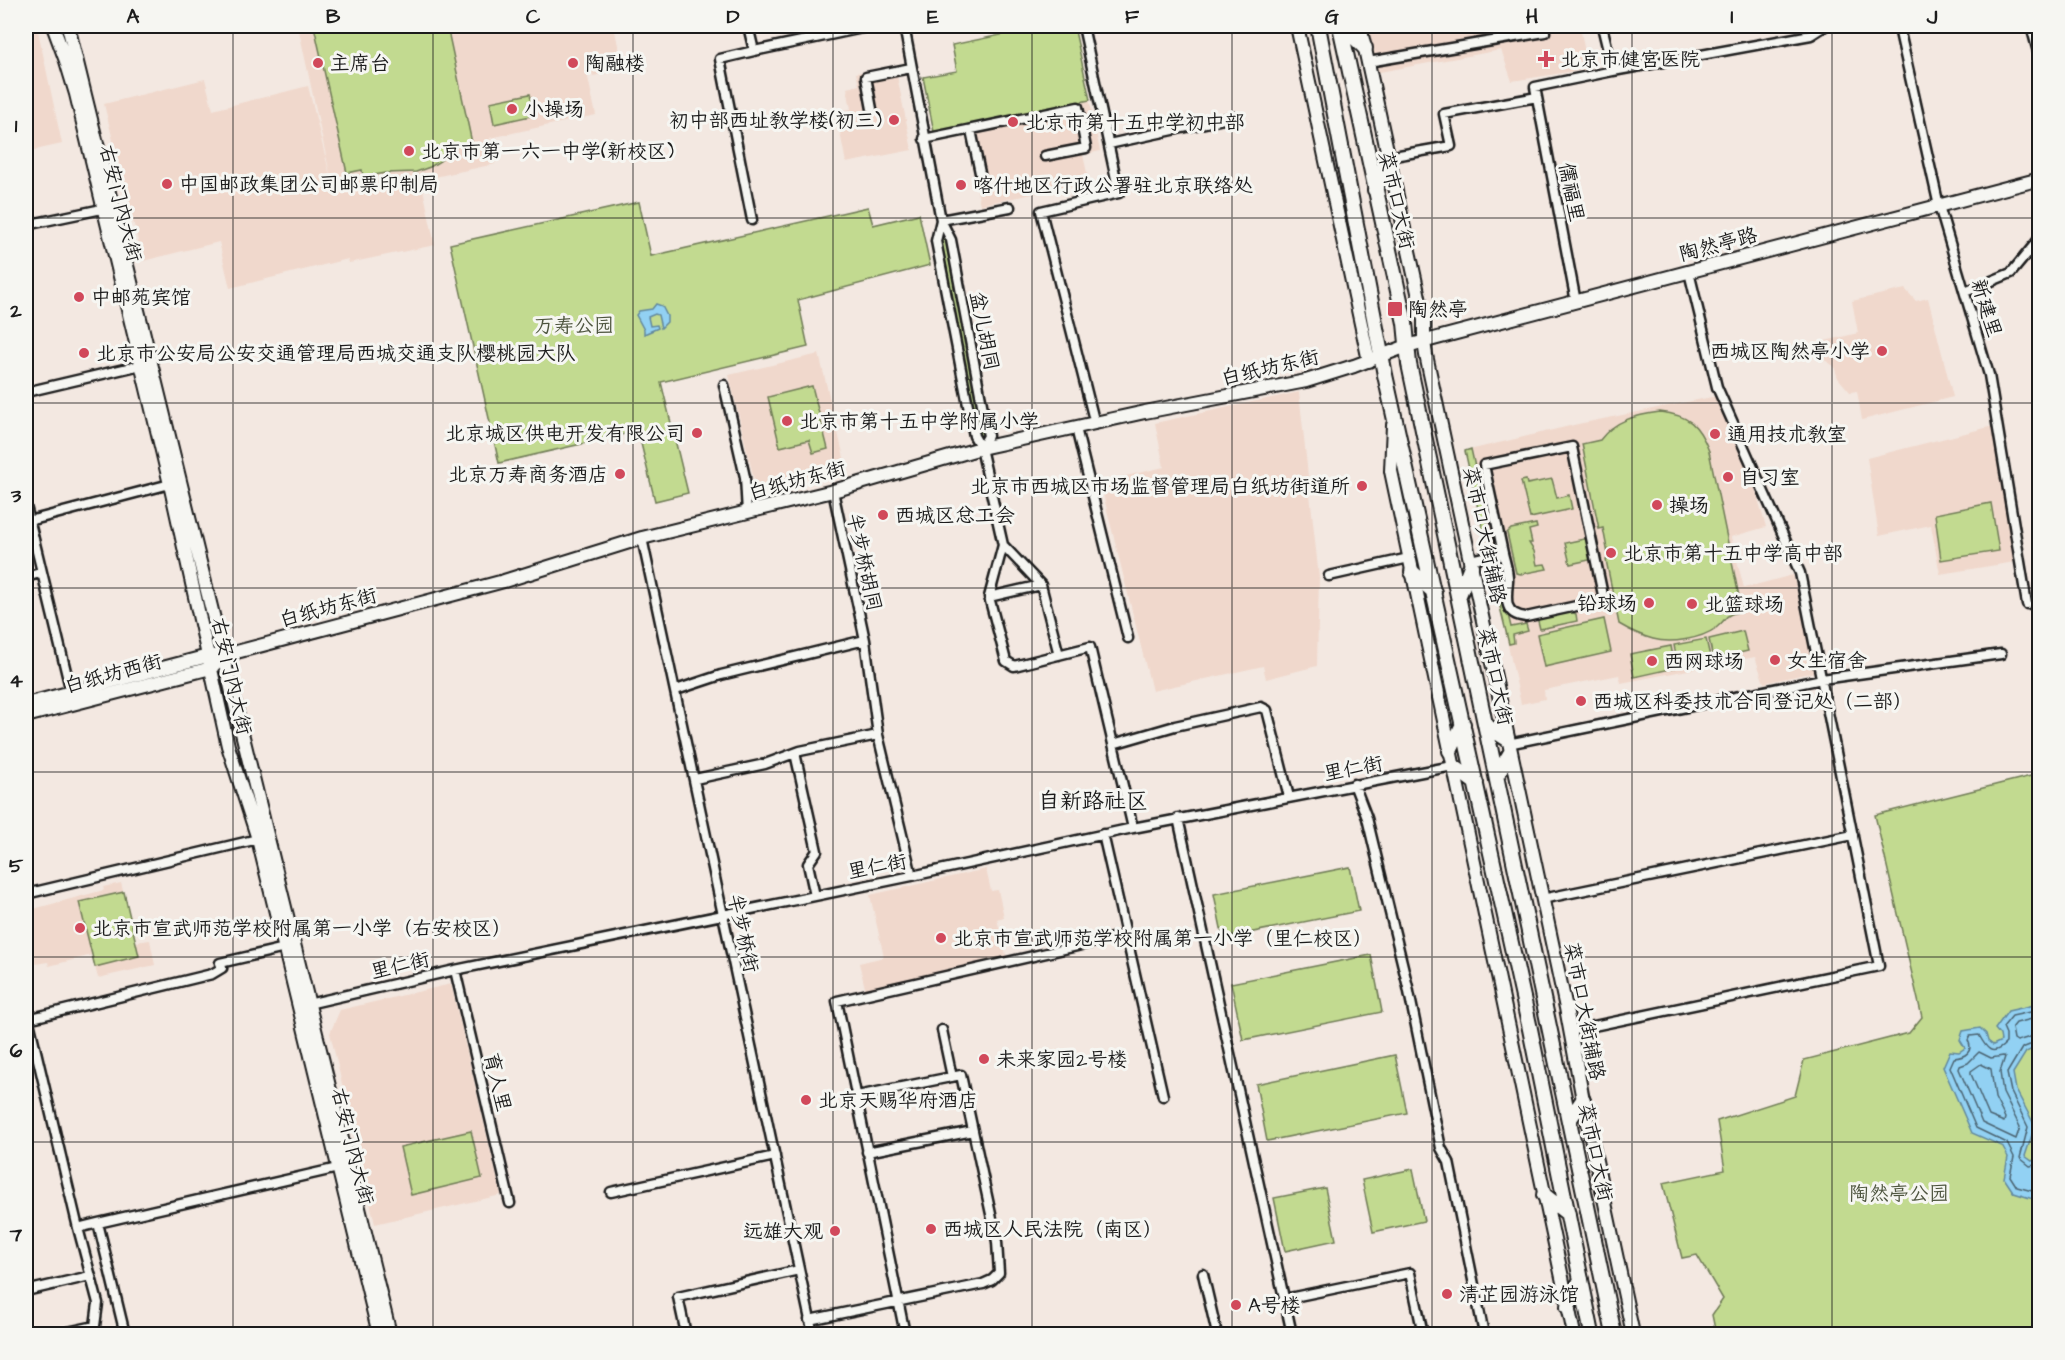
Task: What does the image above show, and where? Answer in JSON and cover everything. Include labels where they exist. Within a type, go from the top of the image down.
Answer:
[{"type":"main road","name":"菜市口大街","points":[[1318,26],[1375,358],[1393,415],[1434,592],[1530,1029],[1592,1335]]},
{"type":"main road","name":"菜市口大街","points":[[1342,26],[1405,323],[1409,364],[1614,1335]]},
{"type":"main road","points":[[1342,26],[1366,55]]},
{"type":"main road","points":[[1375,190],[1388,157]]},
{"type":"main road","points":[[1459,595],[1471,563]]},
{"type":"main road","points":[[1411,565],[1434,592]]},
{"type":"main road","points":[[1450,751],[1463,724]]},
{"type":"main road","points":[[1487,726],[1509,746],[1497,775]]},
{"type":"main road","points":[[1453,766],[1476,783]]},
{"type":"main road","points":[[1569,1120],[1583,1100]]},
{"type":"main road","points":[[1544,1195],[1568,1214]]},
{"type":"main road","points":[[1568,1307],[1581,1279]]},
{"type":"street","name":"右安门内大街","points":[[53,26],[76,94],[225,655],[390,1335]]},
{"type":"street","name":"右安门内大街","points":[[68,26],[107,208]]},
{"type":"street","points":[[748,26],[753,51]]},
{"type":"street","points":[[752,220],[720,59],[872,26]]},
{"type":"street","name":"盆儿胡同","points":[[904,26],[940,220],[951,240],[988,436],[981,448]]},
{"type":"street","points":[[1083,26],[1119,193],[1041,211],[1095,424]]},
{"type":"street","points":[[1297,26],[1375,358]]},
{"type":"street","name":"菜市口大街辅路","points":[[1360,26],[1424,320],[1424,342],[1633,1335]]},
{"type":"street","points":[[1602,26],[1613,71],[1811,35],[1825,26]]},
{"type":"street","name":"新建里","points":[[1896,26],[1899,28],[1939,206],[1989,375],[2027,604]]},
{"type":"street","points":[[2031,26],[2040,59]]},
{"type":"street","points":[[1366,55],[1545,32]]},
{"type":"street","points":[[872,109],[866,77],[911,68]]},
{"type":"street","name":"儒福里","points":[[1576,302],[1535,87],[1613,71]]},
{"type":"street","points":[[1388,157],[1451,146],[1444,114],[1537,97]]},
{"type":"street","points":[[924,139],[1078,107],[1086,147],[1045,156]]},
{"type":"street","points":[[1109,144],[1233,117]]},
{"type":"street","points":[[971,130],[980,173]]},
{"type":"street","name":"陶然亭路","points":[[1407,346],[2040,179]]},
{"type":"street","points":[[940,220],[1010,207]]},
{"type":"street","points":[[26,225],[107,208]]},
{"type":"street","name":"盆儿胡同","points":[[940,220],[936,241],[974,436],[981,448],[1003,545]]},
{"type":"street","points":[[1965,292],[2011,273],[2040,238]]},
{"type":"street","points":[[1570,1031],[1879,966],[1800,573],[1718,387],[1689,272]]},
{"type":"street","name":"白纸坊东街","points":[[225,655],[504,580],[642,538],[833,491],[981,448],[1145,412],[1306,381],[1407,346]]},
{"type":"street","name":"右安门内大街","points":[[146,364],[228,746],[258,839],[379,1335]]},
{"type":"street","points":[[26,392],[146,364]]},
{"type":"street","points":[[724,385],[745,477],[747,513]]},
{"type":"street","points":[[1393,415],[1391,471],[1574,1335]]},
{"type":"street","points":[[1076,428],[1128,638]]},
{"type":"street","points":[[1572,447],[1604,600],[1526,617],[1517,616],[1511,612],[1506,596],[1508,580],[1503,553],[1484,465],[1572,447]]},
{"type":"street","points":[[29,521],[170,484]]},
{"type":"street","name":"半步桥胡同","points":[[833,491],[865,640],[878,735],[912,876]]},
{"type":"street","points":[[26,506],[40,573],[71,692]]},
{"type":"street","name":"半步桥街","points":[[642,538],[813,1335]]},
{"type":"street","points":[[1003,545],[1041,585],[1059,655]]},
{"type":"street","points":[[1003,545],[989,597],[1006,661],[1014,666],[1090,647],[1133,828]]},
{"type":"street","points":[[1471,563],[1503,553]]},
{"type":"street","points":[[1329,576],[1411,565]]},
{"type":"street","points":[[26,577],[40,573]]},
{"type":"street","points":[[989,597],[1041,585]]},
{"type":"street","points":[[676,690],[721,675],[865,640]]},
{"type":"street","points":[[1509,746],[1822,679],[2001,654]]},
{"type":"street","points":[[209,662],[225,655]]},
{"type":"street","name":"白纸坊西街","points":[[26,704],[209,662]]},
{"type":"street","name":"白纸坊西街","points":[[26,716],[209,662]]},
{"type":"street","points":[[1113,744],[1175,726],[1261,707],[1267,710],[1289,797]]},
{"type":"street","points":[[695,779],[765,764],[795,753],[878,735]]},
{"type":"street","points":[[795,753],[817,851],[808,864],[815,896]]},
{"type":"street","name":"里仁街","points":[[308,1004],[455,970],[912,876],[1178,818],[1453,766]]},
{"type":"street","points":[[1354,784],[1366,818],[1408,987],[1441,1148],[1449,1162],[1484,1335]]},
{"type":"street","points":[[1178,818],[1292,1335]]},
{"type":"street","points":[[1103,834],[1163,1096]]},
{"type":"street","points":[[1542,899],[1853,835]]},
{"type":"street","points":[[26,894],[258,839]]},
{"type":"street","points":[[905,1335],[837,1001],[1125,936]]},
{"type":"street","points":[[28,1019],[212,974],[222,969],[220,963],[285,948]]},
{"type":"street","name":"育人里","points":[[455,970],[510,1203]]},
{"type":"street","points":[[26,1010],[98,1302],[95,1326],[58,1335]]},
{"type":"street","points":[[942,1030],[952,1077]]},
{"type":"street","points":[[809,1320],[983,1284],[992,1280],[999,1273],[997,1242],[961,1075],[857,1096]]},
{"type":"street","points":[[867,1152],[973,1131]]},
{"type":"street","points":[[611,1192],[775,1156]]},
{"type":"street","points":[[78,1228],[338,1168]]},
{"type":"street","points":[[98,1223],[125,1335]]},
{"type":"street","points":[[686,1335],[678,1297],[799,1270]]},
{"type":"street","points":[[1284,1299],[1410,1273],[1423,1335]]},
{"type":"street","points":[[1203,1274],[1217,1335]]},
{"type":"street","points":[[26,1291],[90,1276]]},
{"type":"shaded area","points":[[37,26],[62,144],[26,152],[26,29]]},
{"type":"shaded area","points":[[298,26],[614,26],[623,70],[593,76],[592,72],[587,73],[596,115],[490,138],[495,164],[421,180],[435,245],[349,263],[348,259],[230,288],[219,242],[143,261],[104,104],[205,79],[213,110],[308,86],[333,188]]},
{"type":"shaded area","name":"北京市第十五中学初中部","points":[[1044,26],[1074,26],[1100,151],[1083,155],[1089,182],[980,205],[966,136],[936,142],[923,77],[957,71],[952,45]]},
{"type":"shaded area","name":"北京市健宫医院","points":[[1365,26],[1580,26],[1588,69],[1512,81],[1501,50],[1374,73]]},
{"type":"shaded area","points":[[895,66],[912,150],[846,163],[836,112],[851,109],[847,88],[859,85],[856,73]]},
{"type":"shaded area","name":"西城区陶然亭小学","points":[[1905,289],[1916,301],[1928,298],[1953,397],[1862,420],[1857,391],[1850,392],[1838,378],[1834,366],[1823,359],[1821,342],[1858,333],[1852,301]]},
{"type":"shaded area","name":"北京市第十五中学附属小学","points":[[819,354],[846,466],[756,488],[729,375]]},
{"type":"shaded area","points":[[1299,392],[1319,578],[1317,666],[1266,679],[1263,666],[1152,691],[1100,482],[1164,467],[1155,423]]},
{"type":"shaded area","name":"北京市第十五中学高中部","points":[[1717,396],[1747,460],[1766,527],[1731,537],[1744,588],[1793,575],[1819,671],[1764,683],[1755,657],[1621,683],[1619,675],[1544,690],[1545,699],[1521,704],[1465,451],[1578,424]]},
{"type":"shaded area","points":[[1993,426],[2015,562],[1940,574],[1931,525],[1879,536],[1867,458]]},
{"type":"shaded area","name":"北京市宣武师范学校附属第一小学（里仁校区）","points":[[986,869],[991,891],[998,890],[1004,917],[997,919],[1007,959],[866,992],[859,963],[884,957],[870,895]]},
{"type":"shaded area","name":"北京市宣武师范学校附属第一小学（右安校区）","points":[[121,883],[136,942],[150,940],[155,965],[98,978],[92,955],[49,966],[48,962],[35,964],[26,911],[104,890],[103,887]]},
{"type":"shaded area","points":[[451,984],[501,1195],[375,1224],[330,1033],[340,1010]]},
{"type":"green space","points":[[314,26],[447,26],[472,143],[455,147],[440,161],[416,172],[386,173],[363,177],[362,170],[347,173]]},
{"type":"green space","points":[[1044,26],[1074,26],[1090,100],[934,132],[923,77],[957,71],[952,45]]},
{"type":"green space","name":"小操场","points":[[530,94],[535,115],[494,124],[490,102]]},
{"type":"green space","name":"万寿公园","points":[[639,202],[651,256],[868,207],[873,225],[919,214],[930,265],[798,300],[808,347],[661,382],[688,493],[655,501],[638,431],[499,463],[450,244]]},
{"type":"green space","points":[[941,220],[951,240],[988,436],[981,448],[936,241]]},
{"type":"green space","points":[[812,386],[828,449],[813,453],[809,440],[780,447],[768,397]]},
{"type":"green space","name":"操场","points":[[1660,412],[1670,413],[1692,423],[1701,434],[1709,451],[1742,611],[1728,616],[1710,632],[1677,641],[1653,639],[1619,624],[1606,560],[1609,559],[1603,528],[1599,529],[1582,444],[1600,440],[1619,423]]},
{"type":"green space","points":[[1471,449],[1491,539],[1485,540],[1465,451]]},
{"type":"green space","points":[[1552,479],[1557,498],[1569,495],[1572,509],[1530,518],[1521,481],[1526,480],[1527,484]]},
{"type":"green space","points":[[1991,503],[1999,551],[1941,560],[1935,514]]},
{"type":"green space","points":[[1536,524],[1537,528],[1529,530],[1532,543],[1529,543],[1534,551],[1537,565],[1545,564],[1547,569],[1516,573],[1507,533],[1511,529]]},
{"type":"green space","points":[[1589,538],[1594,559],[1570,564],[1565,543]]},
{"type":"green space","points":[[1498,572],[1511,627],[1526,624],[1528,631],[1513,635],[1514,643],[1509,644],[1492,574]]},
{"type":"green space","points":[[1566,610],[1576,614],[1577,621],[1540,629],[1537,617]]},
{"type":"green space","points":[[1604,619],[1611,652],[1544,667],[1537,634]]},
{"type":"green space","points":[[1743,631],[1748,651],[1713,659],[1709,639]]},
{"type":"green space","points":[[1706,639],[1711,661],[1678,667],[1674,645]]},
{"type":"green space","name":"西网球场","points":[[1671,646],[1675,668],[1634,677],[1630,654]]},
{"type":"green space","name":"陶然亭公园","points":[[2039,774],[2039,1327],[2018,1334],[1716,1334],[1712,1315],[1723,1299],[1697,1255],[1682,1258],[1663,1183],[1725,1170],[1717,1121],[1795,1096],[1804,1060],[1909,1033],[1922,1017],[1875,815]]},
{"type":"green space","points":[[1350,867],[1359,911],[1223,938],[1214,894]]},
{"type":"green space","points":[[124,892],[139,956],[95,967],[79,902]]},
{"type":"green space","points":[[1371,955],[1382,1012],[1243,1040],[1231,983]]},
{"type":"green space","points":[[1395,1055],[1407,1113],[1267,1141],[1256,1084]]},
{"type":"green space","points":[[471,1131],[482,1178],[411,1195],[400,1147]]},
{"type":"green space","points":[[1413,1169],[1424,1221],[1373,1232],[1362,1180]]},
{"type":"green space","points":[[1325,1188],[1336,1240],[1285,1251],[1274,1198]]},
{"type":"water","points":[[656,304],[662,306],[667,322],[661,328],[658,315],[648,317],[650,326],[657,325],[658,328],[644,334],[636,315],[639,311],[652,309]]},
{"type":"water","points":[[2039,1004],[2039,1046],[2026,1052],[2013,1073],[2016,1090],[2035,1126],[2025,1156],[2032,1161],[2039,1157],[2039,1197],[2036,1200],[2014,1193],[2004,1178],[2008,1157],[2002,1146],[1972,1133],[1943,1067],[1950,1051],[1959,1052],[1965,1048],[1960,1040],[1963,1031],[1980,1028],[1993,1045],[2001,1041],[1995,1029],[2008,1011]]},
{"type":"place","name":"北京市健宫医院","points":[[1546,59]]},
{"type":"place","name":"主席台","points":[[318,63]]},
{"type":"place","name":"陶融楼","points":[[573,63]]},
{"type":"place","name":"小操场","points":[[512,109]]},
{"type":"place","name":"初中部西址教学楼(初三)","points":[[894,120]]},
{"type":"place","name":"北京市第十五中学初中部","points":[[1013,122]]},
{"type":"place","name":"北京市第一六一中学(新校区)","points":[[409,151]]},
{"type":"place","name":"中国邮政集团公司邮票印制局","points":[[167,184]]},
{"type":"place","name":"喀什地区行政公署驻北京联络处","points":[[961,185]]},
{"type":"place","name":"中邮苑宾馆","points":[[79,297]]},
{"type":"place","name":"陶然亭","points":[[1395,309]]},
{"type":"place","name":"西城区陶然亭小学","points":[[1882,351]]},
{"type":"place","name":"北京市公安局公安交通管理局西城交通支队樱桃园大队","points":[[84,353]]},
{"type":"place","name":"北京市第十五中学附属小学","points":[[787,421]]},
{"type":"place","name":"北京城区供电开发有限公司","points":[[697,433]]},
{"type":"place","name":"通用技术教室","points":[[1715,434]]},
{"type":"place","name":"北京万寿商务酒店","points":[[620,474]]},
{"type":"place","name":"自习室","points":[[1728,477]]},
{"type":"place","name":"北京市西城区市场监督管理局白纸坊街道所","points":[[1362,486]]},
{"type":"place","name":"操场","points":[[1657,505]]},
{"type":"place","name":"西城区总工会","points":[[883,515]]},
{"type":"place","name":"北京市第十五中学高中部","points":[[1611,553]]},
{"type":"place","name":"铅球场","points":[[1649,603]]},
{"type":"place","name":"北篮球场","points":[[1692,604]]},
{"type":"place","name":"女生宿舍","points":[[1775,660]]},
{"type":"place","name":"西网球场","points":[[1652,661]]},
{"type":"place","name":"西城区科委技术合同登记处（二部）","points":[[1581,701]]},
{"type":"place","name":"北京市宣武师范学校附属第一小学（右安校区）","points":[[80,928]]},
{"type":"place","name":"北京市宣武师范学校附属第一小学（里仁校区）","points":[[941,938]]},
{"type":"place","name":"未来家园2号楼","points":[[984,1059]]},
{"type":"place","name":"北京天赐华府酒店","points":[[806,1100]]},
{"type":"place","name":"西城区人民法院（南区）","points":[[931,1229]]},
{"type":"place","name":"远雄大观","points":[[835,1231]]},
{"type":"place","name":"清芷园游泳馆","points":[[1447,1294]]},
{"type":"place","name":"A号楼","points":[[1236,1305]]},
{"type":"district","name":"自新路社区","points":[[1093,800]]}]
